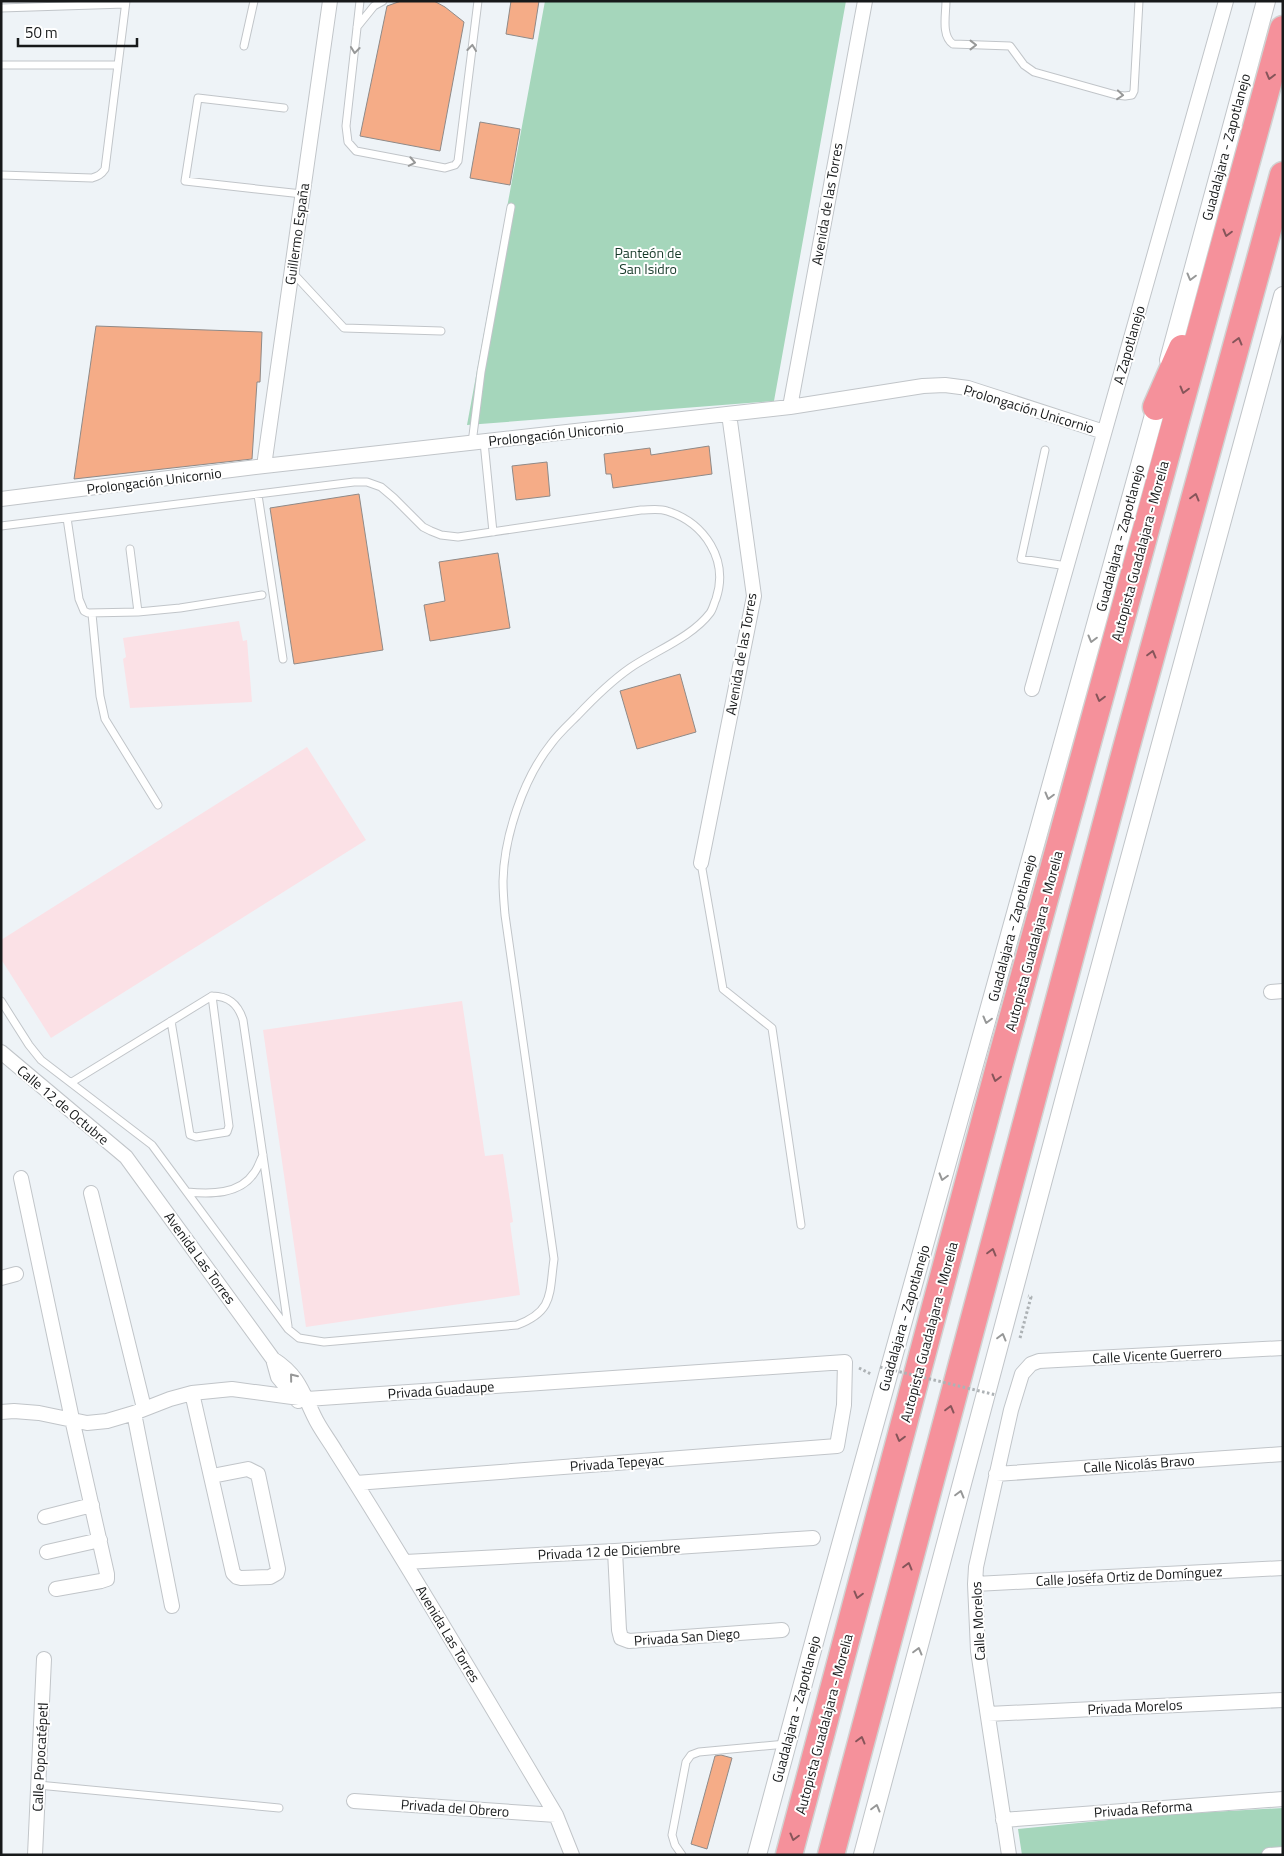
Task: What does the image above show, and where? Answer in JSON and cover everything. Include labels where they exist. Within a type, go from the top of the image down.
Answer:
[{"type":"highway","name":"Autopista Guadalajara - Morelia","points":[[789,1855],[995,1082],[1283,29]]},
{"type":"highway","points":[[831,1855],[1123,761],[1283,175]]},
{"type":"highway","points":[[1156,407],[1218,264]]},
{"type":"street","name":"Guillermo España","points":[[264,466],[330,1]]},
{"type":"street","name":"Avenida de las Torres","points":[[790,407],[865,1]]},
{"type":"street","name":"A Zapotlanejo","points":[[1032,689],[1226,1]]},
{"type":"street","name":"Guadalajara - Zapotlanejo","points":[[757,1855],[818,1624],[1156,407],[1266,1]]},
{"type":"street","points":[[863,1855],[1077,1053],[1283,296]]},
{"type":"street","name":"Prolongación Unicornio","points":[[1,500],[264,466],[790,407],[923,386],[945,385],[968,388],[1104,432]]},
{"type":"street","name":"Avenida de las Torres","points":[[701,863],[754,596],[729,414]]},
{"type":"street","name":"Calle 12 de Octubre","points":[[1,1052],[126,1157]]},
{"type":"street","name":"Avenida Las Torres","points":[[126,1157],[273,1359],[278,1377],[301,1399],[315,1417],[405,1562],[556,1815],[572,1855]]},
{"type":"street","points":[[21,1178],[107,1574],[106,1579],[56,1589]]},
{"type":"street","points":[[91,1193],[139,1411],[172,1606]]},
{"type":"street","points":[[1,1278],[16,1274]]},
{"type":"street","name":"Calle Vicente Guerrero","points":[[1032,1364],[1039,1362],[1283,1348]]},
{"type":"street","name":"Privada Guadaupe","points":[[1,1412],[14,1411],[87,1422],[107,1422],[192,1393],[232,1389],[301,1399],[845,1362],[844,1405]]},
{"type":"street","name":"Calle Morelos","points":[[1009,1855],[978,1651],[975,1584],[976,1567],[1010,1410],[1022,1374],[1032,1364]]},
{"type":"street","points":[[192,1393],[233,1573],[241,1578],[274,1575],[278,1569],[258,1474],[248,1469],[212,1476]]},
{"type":"street","name":"Privada Tepeyac","points":[[356,1483],[837,1446],[844,1405]]},
{"type":"street","name":"Calle Nicolás Bravo","points":[[996,1474],[1283,1454]]},
{"type":"street","points":[[45,1517],[92,1505]]},
{"type":"street","name":"Privada 12 de Diciembre","points":[[405,1562],[813,1538]]},
{"type":"street","points":[[47,1552],[100,1540]]},
{"type":"street","name":"Privada San Diego","points":[[615,1551],[621,1638],[629,1641],[782,1630]]},
{"type":"street","name":"Calle Joséfa Ortiz de Domínguez","points":[[975,1584],[1283,1568]]},
{"type":"street","name":"Calle Popocatépetl","points":[[35,1855],[44,1659]]},
{"type":"street","name":"Privada Morelos","points":[[988,1714],[1283,1700]]},
{"type":"street","name":"Privada Reforma","points":[[1003,1820],[1283,1799]]},
{"type":"street","name":"Privada del Obrero","points":[[354,1801],[556,1815]]},
{"type":"street","points":[[1269,1855],[1283,1854]]},
{"type":"lane","points":[[244,46],[254,1]]},
{"type":"lane","points":[[360,1],[346,126],[348,142],[356,151],[445,168],[455,165],[458,161],[478,1]]},
{"type":"lane","points":[[357,27],[374,6],[383,1]]},
{"type":"lane","points":[[946,1],[946,35],[948,41],[953,44],[1010,46],[1028,70],[1116,96],[1132,95],[1134,91],[1139,1]]},
{"type":"lane","points":[[1,8],[125,3],[105,169],[100,175],[92,178],[1,175]]},
{"type":"lane","points":[[1,65],[118,65]]},
{"type":"lane","points":[[284,108],[198,98],[185,181],[302,194]]},
{"type":"lane","points":[[493,532],[478,442],[481,372],[511,207]]},
{"type":"lane","points":[[292,272],[344,328],[441,331]]},
{"type":"lane","points":[[1045,450],[1021,559],[1067,566]]},
{"type":"lane","points":[[1,526],[354,482],[368,482],[387,492],[423,527],[441,535],[458,537],[641,510],[665,510],[682,516],[699,528],[710,544],[719,565],[720,586],[711,612],[695,629],[642,660],[613,680],[550,744],[534,772],[518,808],[507,846],[503,881],[505,915],[554,1259],[548,1298],[543,1310],[532,1319],[517,1325],[324,1342],[299,1338],[288,1329],[152,1145],[41,1060],[29,1045],[1,1001]]},
{"type":"lane","points":[[258,495],[283,659]]},
{"type":"lane","points":[[67,518],[79,599],[84,611],[92,614],[138,612],[180,608],[262,595]]},
{"type":"lane","points":[[130,549],[138,612]]},
{"type":"lane","points":[[92,614],[100,696],[105,718],[158,805]]},
{"type":"lane","points":[[701,863],[723,989],[772,1028],[801,1225]]},
{"type":"lane","points":[[72,1082],[212,996],[228,998],[237,1006],[241,1013],[288,1329]]},
{"type":"lane","points":[[171,1021],[190,1135],[196,1137],[227,1132],[229,1126],[212,996]]},
{"type":"lane","points":[[187,1192],[224,1192],[242,1185],[254,1174],[263,1154]]},
{"type":"lane","points":[[682,1855],[675,1845],[672,1835],[686,1762],[691,1755],[699,1752],[787,1744]]},
{"type":"lane","points":[[38,1785],[279,1808]]},
{"type":"path","points":[[880,1367],[996,1395]]},
{"type":"shaded area","points":[[239,621],[243,641],[247,640],[252,702],[130,708],[123,659],[126,657],[123,638]]},
{"type":"shaded area","points":[[307,747],[366,840],[51,1038],[1,959],[1,940]]},
{"type":"shaded area","points":[[462,1001],[485,1156],[503,1154],[513,1222],[510,1223],[520,1295],[306,1327],[263,1030]]},
{"type":"green space","name":"Panteón de San Isidro","points":[[545,1],[846,1],[774,401],[467,425]]},
{"type":"green space","points":[[1283,1808],[1283,1855],[1022,1855],[1018,1829],[1159,1815]]},
{"type":"building","points":[[401,1],[434,1],[464,22],[440,151],[360,136],[387,6]]},
{"type":"building","points":[[511,1],[539,1],[533,39],[506,34]]},
{"type":"building","points":[[480,122],[520,129],[510,185],[470,178]]},
{"type":"building","points":[[96,326],[262,332],[260,382],[257,382],[252,459],[74,479]]},
{"type":"building","points":[[709,446],[712,474],[613,488],[611,474],[606,474],[604,454],[650,448],[651,455]]},
{"type":"building","points":[[547,462],[550,496],[516,500],[512,466]]},
{"type":"building","points":[[359,494],[383,650],[294,664],[270,508]]},
{"type":"building","points":[[498,553],[510,628],[430,641],[424,605],[445,601],[439,562]]},
{"type":"building","points":[[680,674],[696,732],[637,749],[620,691]]},
{"type":"building","points":[[721,1755],[732,1758],[707,1849],[691,1844],[715,1756]]}]
